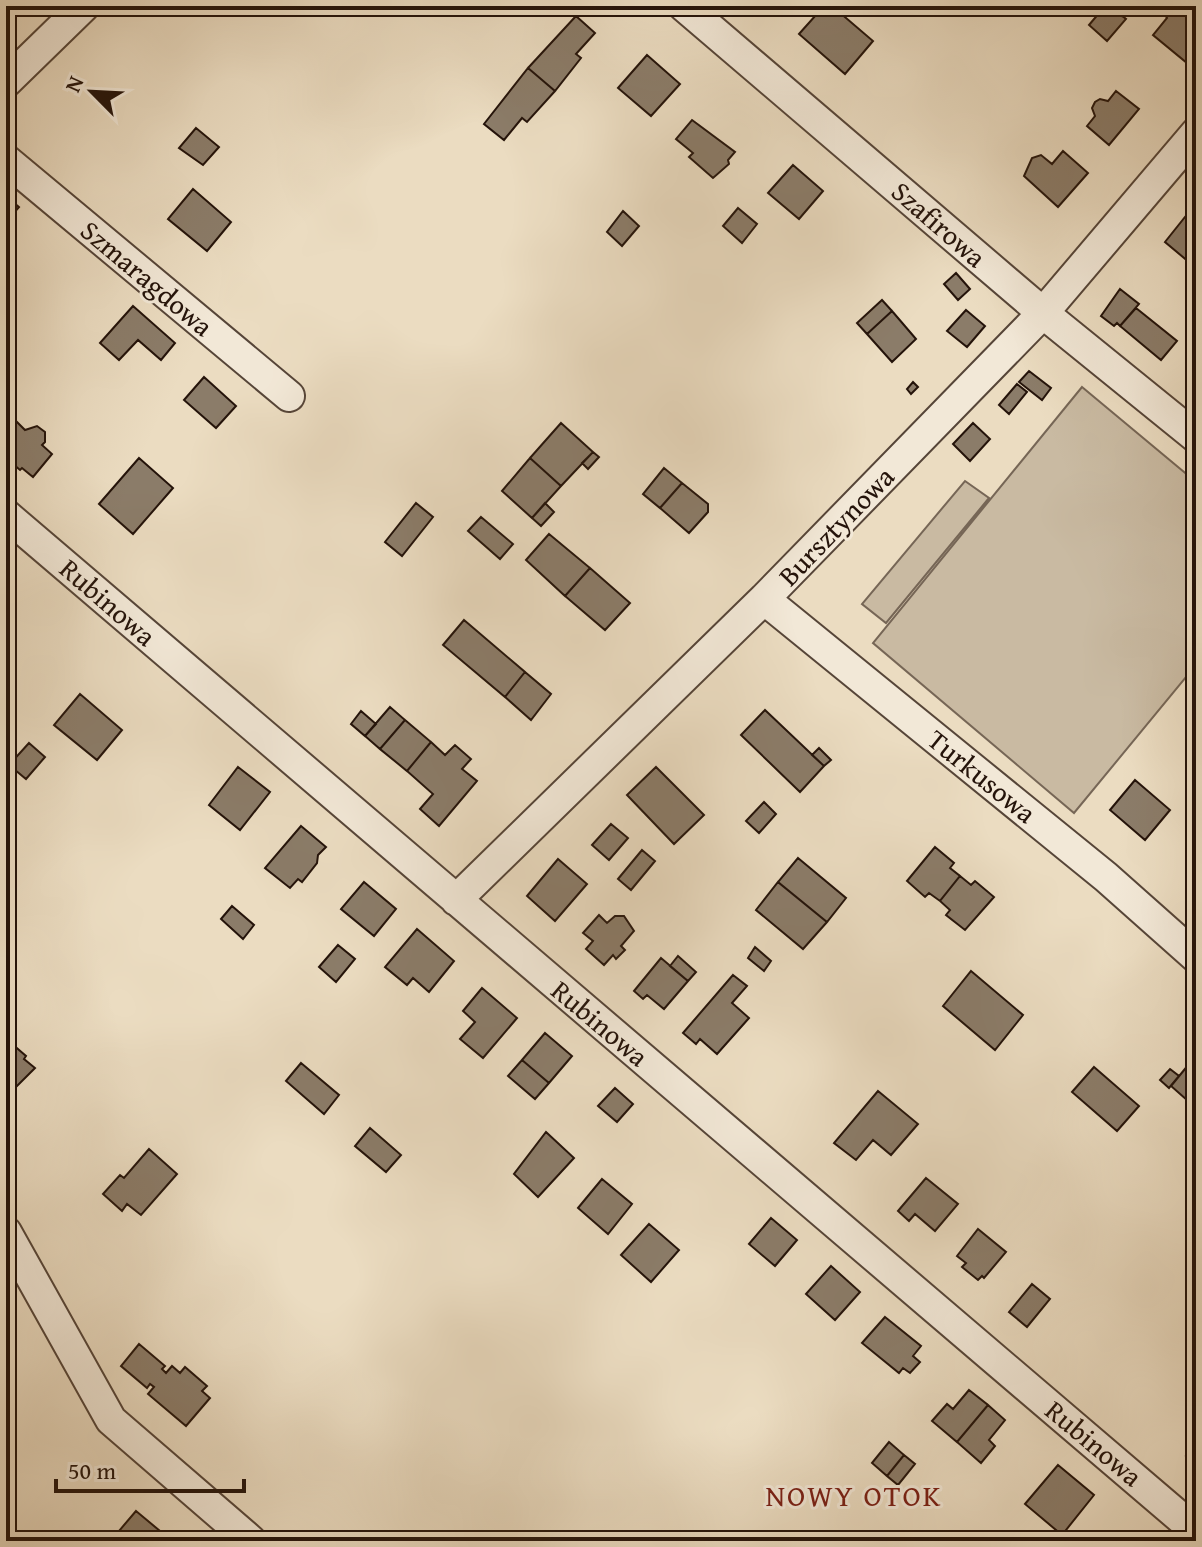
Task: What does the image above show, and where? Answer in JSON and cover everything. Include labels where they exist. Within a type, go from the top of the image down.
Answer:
[{"type":"street","points":[[6,82],[84,6]]},
{"type":"street","name":"Szafirowa","points":[[684,6],[1043,313],[1196,437]]},
{"type":"street","name":"Bursztynowa","points":[[456,900],[764,599],[1043,313],[1196,133]]},
{"type":"street","name":"Szmaragdowa","points":[[6,160],[289,396]]},
{"type":"street","name":"Rubinowa","points":[[6,515],[1196,1531]]},
{"type":"street","name":"Turkusowa","points":[[764,599],[1106,877],[1196,957]]},
{"type":"street","points":[[6,1232],[111,1420],[251,1541]]},
{"type":"shaded area","points":[[1082,387],[1196,482],[1196,665],[1074,813],[873,643]]},
{"type":"shaded area","points":[[965,481],[989,498],[886,623],[862,604]]},
{"type":"building","points":[[824,6],[832,6],[873,41],[845,74],[799,34]]},
{"type":"building","points":[[1105,6],[1110,6],[1126,19],[1107,41],[1089,25]]},
{"type":"building","points":[[1110,6],[1131,6],[1122,16]]},
{"type":"building","points":[[1189,6],[1196,11],[1196,53],[1187,63],[1153,35],[1167,18],[1165,15],[1169,9]]},
{"type":"building","points":[[576,16],[595,33],[576,54],[581,58],[555,91],[528,68]]},
{"type":"building","points":[[647,55],[680,84],[651,116],[618,88]]},
{"type":"building","points":[[528,68],[555,91],[527,122],[522,118],[504,140],[484,124]]},
{"type":"building","points":[[1116,91],[1139,109],[1109,145],[1087,126],[1095,116],[1092,108],[1095,102],[1100,99],[1108,101]]},
{"type":"building","points":[[692,120],[735,152],[728,160],[729,164],[713,178],[689,157],[693,153],[676,139]]},
{"type":"building","points":[[196,128],[219,147],[203,165],[179,148]]},
{"type":"building","points":[[1063,151],[1088,173],[1058,207],[1024,176],[1032,158],[1041,155],[1052,164]]},
{"type":"building","points":[[793,165],[823,191],[799,219],[768,193]]},
{"type":"building","points":[[193,189],[231,222],[207,251],[168,219]]},
{"type":"building","points":[[6,196],[19,207],[6,222]]},
{"type":"building","points":[[1193,207],[1196,210],[1196,268],[1165,242]]},
{"type":"building","points":[[738,208],[757,224],[742,243],[723,226]]},
{"type":"building","points":[[623,211],[639,226],[622,246],[607,232]]},
{"type":"building","points":[[956,273],[970,289],[958,300],[944,284]]},
{"type":"building","points":[[1120,289],[1139,304],[1120,326],[1117,323],[1114,326],[1101,316]]},
{"type":"building","points":[[882,300],[892,311],[867,334],[857,323]]},
{"type":"building","points":[[133,306],[175,343],[161,360],[138,340],[119,360],[100,343]]},
{"type":"building","points":[[1136,308],[1177,341],[1161,360],[1120,326]]},
{"type":"building","points":[[966,310],[985,326],[967,347],[947,331]]},
{"type":"building","points":[[892,311],[916,339],[892,362],[867,334]]},
{"type":"building","points":[[1029,371],[1051,388],[1042,400],[1019,382]]},
{"type":"building","points":[[204,377],[236,406],[216,428],[184,400]]},
{"type":"building","points":[[913,382],[918,387],[911,394],[907,389]]},
{"type":"building","points":[[1017,384],[1027,392],[1009,414],[999,405]]},
{"type":"building","points":[[7,412],[25,430],[37,426],[45,432],[42,445],[52,454],[33,477],[6,458]]},
{"type":"building","points":[[561,423],[593,452],[561,486],[530,458]]},
{"type":"building","points":[[973,423],[990,439],[970,461],[953,444]]},
{"type":"building","points":[[593,452],[599,457],[588,469],[582,463]]},
{"type":"building","points":[[139,458],[173,488],[133,534],[99,504]]},
{"type":"building","points":[[530,458],[561,486],[532,518],[502,491]]},
{"type":"building","points":[[664,468],[682,483],[660,508],[643,494]]},
{"type":"building","points":[[682,483],[708,504],[708,512],[689,533],[660,508]]},
{"type":"building","points":[[416,503],[433,517],[402,556],[385,542]]},
{"type":"building","points":[[545,503],[554,512],[541,526],[532,518]]},
{"type":"building","points":[[481,517],[513,544],[500,559],[468,531]]},
{"type":"building","points":[[549,534],[590,568],[565,596],[526,560]]},
{"type":"building","points":[[590,568],[630,603],[605,630],[565,596]]},
{"type":"building","points":[[464,620],[525,672],[505,697],[443,645]]},
{"type":"building","points":[[525,672],[551,694],[531,720],[505,697]]},
{"type":"building","points":[[80,694],[122,730],[97,760],[54,725]]},
{"type":"building","points":[[390,707],[405,720],[380,749],[365,736]]},
{"type":"building","points":[[765,710],[824,766],[800,792],[741,735]]},
{"type":"building","points":[[361,711],[376,724],[365,736],[351,724]]},
{"type":"building","points":[[405,720],[431,742],[407,771],[380,749]]},
{"type":"building","points":[[431,742],[445,755],[455,745],[471,759],[462,769],[477,781],[439,826],[420,809],[433,794],[407,771]]},
{"type":"building","points":[[29,743],[45,757],[26,779],[9,765]]},
{"type":"building","points":[[819,748],[831,760],[824,766],[812,755]]},
{"type":"building","points":[[238,767],[270,792],[240,830],[209,805]]},
{"type":"building","points":[[656,767],[704,815],[674,844],[627,795]]},
{"type":"building","points":[[1135,780],[1170,810],[1145,840],[1110,810]]},
{"type":"building","points":[[764,802],[776,814],[759,833],[746,821]]},
{"type":"building","points":[[611,824],[628,838],[609,860],[592,845]]},
{"type":"building","points":[[301,826],[326,847],[302,882],[298,879],[290,888],[265,868]]},
{"type":"building","points":[[935,847],[954,863],[950,868],[960,876],[940,901],[929,893],[925,897],[907,881]]},
{"type":"building","points":[[642,850],[655,861],[631,890],[618,879]]},
{"type":"building","points":[[798,858],[846,898],[827,922],[778,882]]},
{"type":"building","points":[[558,859],[587,884],[555,921],[527,896]]},
{"type":"building","points":[[960,876],[971,885],[975,881],[994,897],[965,930],[946,915],[950,910],[940,901]]},
{"type":"building","points":[[364,882],[396,909],[374,936],[341,909]]},
{"type":"building","points":[[778,882],[827,922],[803,949],[756,910]]},
{"type":"building","points":[[232,906],[254,925],[243,939],[221,919]]},
{"type":"building","points":[[599,915],[607,923],[615,916],[624,916],[634,931],[621,946],[625,950],[616,959],[613,955],[604,965],[586,949],[593,941],[583,933]]},
{"type":"building","points":[[417,929],[454,961],[429,992],[413,978],[407,985],[385,967]]},
{"type":"building","points":[[338,945],[355,959],[336,982],[319,967]]},
{"type":"building","points":[[755,947],[771,961],[764,971],[748,958]]},
{"type":"building","points":[[678,956],[696,972],[688,981],[670,966]]},
{"type":"building","points":[[661,958],[688,981],[664,1009],[647,995],[643,999],[634,991]]},
{"type":"building","points":[[971,971],[1023,1015],[995,1050],[943,1006]]},
{"type":"building","points":[[733,975],[747,986],[732,1003],[749,1018],[717,1054],[700,1039],[696,1044],[683,1033]]},
{"type":"building","points":[[482,988],[517,1018],[483,1058],[460,1039],[475,1022],[463,1011]]},
{"type":"building","points":[[545,1033],[572,1056],[549,1083],[522,1060]]},
{"type":"building","points":[[6,1043],[9,1046],[11,1043],[35,1068],[9,1094],[6,1092]]},
{"type":"building","points":[[522,1060],[549,1083],[535,1099],[508,1076]]},
{"type":"building","points":[[301,1063],[339,1095],[324,1114],[286,1081]]},
{"type":"building","points":[[1189,1064],[1196,1070],[1196,1108],[1171,1086]]},
{"type":"building","points":[[1094,1067],[1139,1106],[1117,1131],[1072,1092]]},
{"type":"building","points":[[1170,1069],[1179,1076],[1169,1088],[1160,1080]]},
{"type":"building","points":[[615,1088],[633,1104],[617,1122],[598,1106]]},
{"type":"building","points":[[878,1091],[918,1124],[891,1155],[873,1140],[856,1160],[834,1143]]},
{"type":"building","points":[[370,1128],[401,1155],[386,1172],[355,1146]]},
{"type":"building","points":[[546,1132],[574,1158],[538,1197],[514,1174]]},
{"type":"building","points":[[149,1149],[177,1174],[141,1215],[127,1204],[122,1211],[103,1194],[120,1175],[124,1178]]},
{"type":"building","points":[[926,1178],[958,1204],[935,1231],[915,1214],[909,1221],[898,1211]]},
{"type":"building","points":[[602,1179],[632,1204],[608,1234],[578,1208]]},
{"type":"building","points":[[771,1218],[797,1240],[775,1266],[749,1244]]},
{"type":"building","points":[[649,1224],[679,1250],[651,1282],[621,1255]]},
{"type":"building","points":[[978,1229],[1006,1252],[984,1278],[982,1276],[978,1280],[962,1267],[966,1263],[957,1256]]},
{"type":"building","points":[[831,1266],[860,1292],[835,1320],[806,1294]]},
{"type":"building","points":[[1032,1284],[1050,1299],[1027,1327],[1009,1312]]},
{"type":"building","points":[[885,1317],[921,1346],[913,1356],[920,1362],[910,1373],[903,1368],[899,1373],[862,1343]]},
{"type":"building","points":[[139,1344],[165,1366],[162,1369],[166,1373],[172,1366],[180,1373],[185,1367],[207,1386],[202,1391],[210,1398],[186,1426],[148,1394],[154,1387],[150,1384],[147,1388],[121,1366]]},
{"type":"building","points":[[969,1390],[988,1405],[957,1442],[932,1421],[947,1404],[953,1409]]},
{"type":"building","points":[[988,1405],[1005,1420],[989,1440],[995,1446],[981,1463],[957,1442]]},
{"type":"building","points":[[889,1442],[904,1455],[887,1476],[872,1463]]},
{"type":"building","points":[[1196,1444],[1196,1465],[1186,1456]]},
{"type":"building","points":[[904,1455],[915,1464],[898,1485],[887,1476]]},
{"type":"building","points":[[1058,1465],[1094,1495],[1062,1535],[1025,1504]]},
{"type":"building","points":[[136,1511],[172,1541],[117,1541],[113,1538]]},
{"type":"district","name":"NOWY OTOK","points":[[854,1496]]}]
